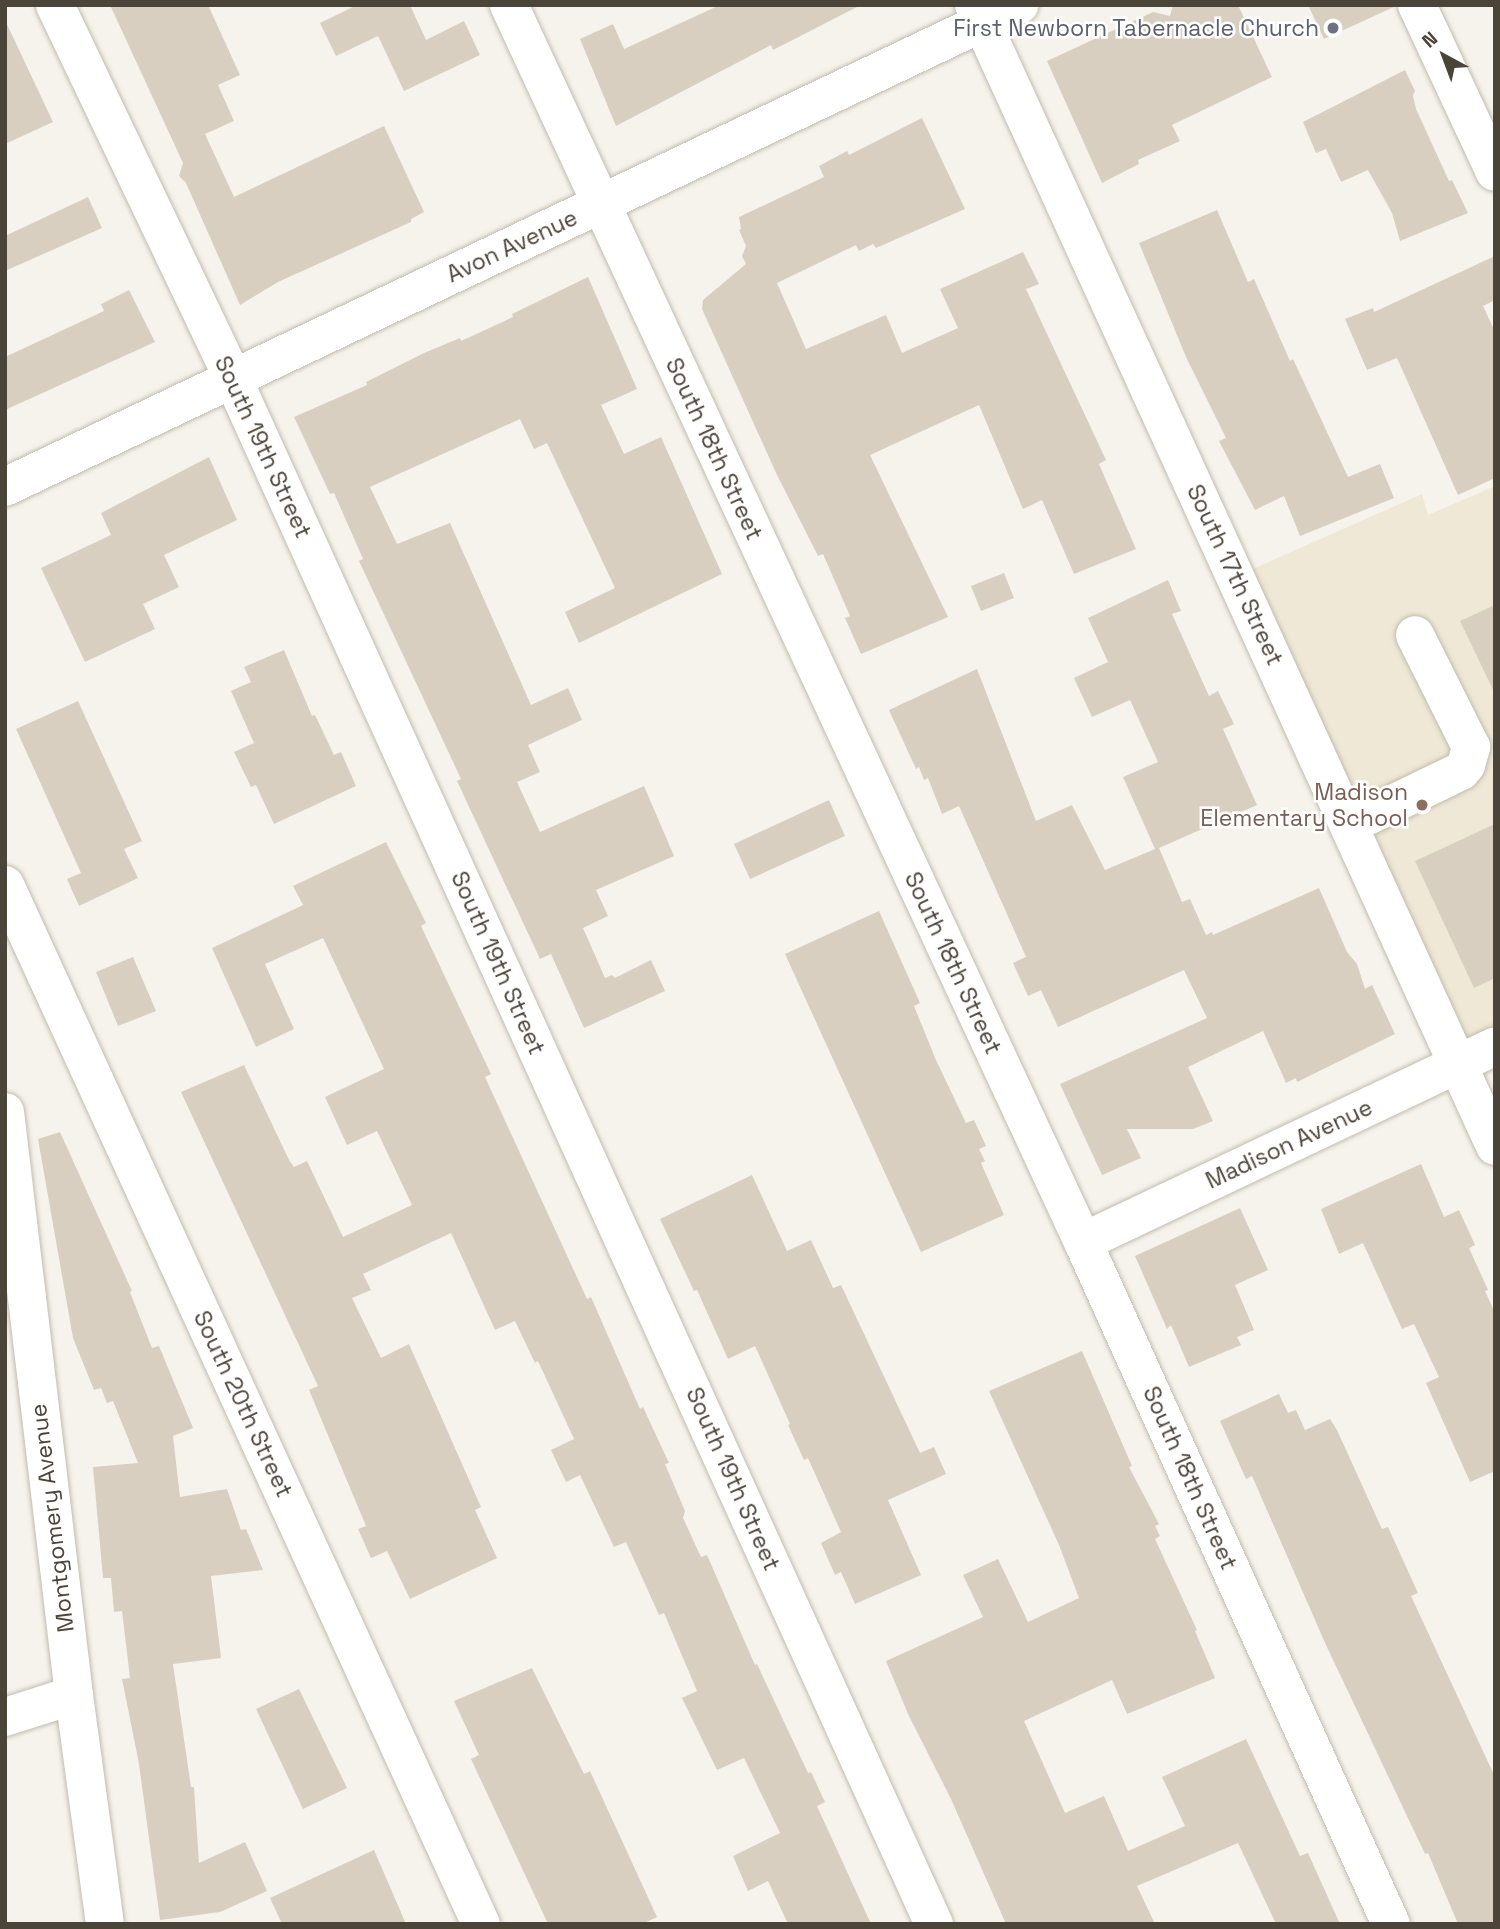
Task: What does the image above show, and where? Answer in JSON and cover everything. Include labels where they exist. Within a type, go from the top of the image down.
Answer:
[{"type":"street","name":"South 19th Street","points":[[55,5],[233,379],[934,1924]]},
{"type":"street","name":"South 18th Street","points":[[509,5],[1083,1242],[1391,1924]]},
{"type":"street","name":"Avon Avenue","points":[[5,488],[600,204],[978,14],[1019,5]]},
{"type":"street","points":[[1417,5],[1495,172]]},
{"type":"street","name":"South 17th Street","points":[[978,14],[1495,1146]]},
{"type":"street","points":[[1349,825],[1461,771],[1466,765],[1471,747],[1415,635]]},
{"type":"street","name":"South 20th Street","points":[[5,885],[481,1924]]},
{"type":"street","name":"Madison Avenue","points":[[1083,1242],[1495,1046]]},
{"type":"street","name":"Montgomery Avenue","points":[[5,1112],[74,1695],[105,1924]]},
{"type":"street","points":[[5,1717],[74,1695]]},
{"type":"shaded area","name":"Madison Elementary School","points":[[1495,486],[1495,1038],[1460,1054],[1246,572],[1422,494],[1428,515]]},
{"type":"building","points":[[110,5],[208,5],[240,75],[218,85],[234,121],[205,134],[234,197],[384,126],[424,212],[411,219],[411,222],[278,282],[240,305],[186,183],[179,176],[183,163]]},
{"type":"building","points":[[357,5],[410,5],[426,40],[464,21],[480,55],[404,91],[378,36],[336,56],[320,23]]},
{"type":"building","points":[[720,5],[861,5],[773,50],[771,45],[616,126],[580,39],[613,24],[624,49]]},
{"type":"building","points":[[1173,5],[1238,5],[1272,77],[1172,125],[1180,141],[1138,160],[1139,164],[1102,183],[1047,61],[1153,12],[1170,16]]},
{"type":"building","name":"First Newborn Tabernacle Church","points":[[1308,5],[1396,5],[1396,6],[1324,39]]},
{"type":"building","points":[[5,20],[53,122],[5,144]]},
{"type":"building","points":[[1405,70],[1415,91],[1413,96],[1416,109],[1449,181],[1452,180],[1468,213],[1400,241],[1392,213],[1368,170],[1341,182],[1326,149],[1316,153],[1303,122]]},
{"type":"building","points":[[922,118],[965,209],[876,248],[873,244],[859,251],[856,245],[777,283],[806,349],[886,315],[902,353],[958,328],[940,289],[1023,252],[1039,284],[1026,289],[1106,460],[1099,464],[1136,549],[1074,574],[1042,500],[1023,509],[979,405],[870,455],[948,617],[861,654],[845,618],[850,616],[823,554],[818,556],[777,475],[702,309],[703,300],[746,264],[742,256],[746,246],[739,230],[739,217],[824,177],[819,166],[847,151],[849,155]]},
{"type":"building","points":[[88,197],[102,228],[5,271],[5,236]]},
{"type":"building","points":[[1217,210],[1248,282],[1254,279],[1290,361],[1293,359],[1348,477],[1380,464],[1394,498],[1300,536],[1284,496],[1255,510],[1219,441],[1226,438],[1186,357],[1139,243]]},
{"type":"building","points":[[1495,256],[1495,300],[1483,306],[1495,332],[1495,478],[1458,495],[1397,358],[1367,370],[1345,319],[1373,308],[1374,312]]},
{"type":"building","points":[[588,277],[637,389],[601,405],[624,454],[661,437],[722,574],[579,643],[565,612],[615,588],[547,443],[534,449],[520,419],[370,487],[397,544],[450,523],[531,705],[568,688],[582,720],[528,745],[540,772],[517,782],[540,832],[644,786],[674,856],[596,890],[608,916],[583,928],[605,978],[612,975],[615,978],[651,960],[665,991],[584,1028],[551,954],[540,959],[457,781],[461,779],[359,561],[363,559],[334,493],[330,494],[294,417],[367,385],[366,382],[424,353],[460,338],[461,341],[513,317],[512,314]]},
{"type":"building","points":[[129,290],[155,342],[5,410],[5,357],[104,311],[101,304]]},
{"type":"building","points":[[209,457],[237,520],[164,555],[179,587],[143,604],[155,629],[85,662],[41,568],[111,535],[101,513]]},
{"type":"building","points":[[1004,573],[1014,598],[981,611],[971,586]]},
{"type":"building","points":[[1168,580],[1181,611],[1172,614],[1209,696],[1218,691],[1234,724],[1223,729],[1257,805],[1159,848],[1182,902],[1190,899],[1206,935],[1212,932],[1213,935],[1319,888],[1347,952],[1357,964],[1365,989],[1372,985],[1395,1034],[1297,1082],[1296,1078],[1286,1083],[1263,1031],[1188,1067],[1213,1121],[1193,1129],[1127,1129],[1141,1158],[1102,1175],[1060,1084],[1207,1018],[1184,970],[1058,1027],[1041,990],[1028,996],[1013,963],[1026,957],[959,806],[942,814],[928,778],[924,780],[919,767],[916,769],[889,710],[977,669],[1036,821],[1072,805],[1105,870],[1155,849],[1123,777],[1158,762],[1130,700],[1092,717],[1074,678],[1108,662],[1088,618]]},
{"type":"building","points":[[1495,605],[1495,694],[1460,621]]},
{"type":"building","points":[[284,650],[312,716],[315,715],[334,755],[341,752],[356,786],[274,824],[256,785],[251,787],[234,752],[254,743],[231,691],[251,682],[244,667]]},
{"type":"building","points":[[78,701],[142,841],[124,849],[138,878],[79,906],[67,879],[81,873],[16,729]]},
{"type":"building","points":[[829,800],[845,836],[750,879],[734,844]]},
{"type":"building","points":[[1495,824],[1495,978],[1474,988],[1415,861]]},
{"type":"building","points":[[386,842],[426,923],[421,926],[491,1074],[485,1077],[587,1299],[591,1297],[640,1409],[643,1407],[669,1463],[665,1464],[685,1511],[683,1518],[701,1557],[707,1555],[755,1665],[757,1664],[808,1773],[811,1772],[825,1802],[817,1806],[871,1924],[788,1924],[768,1881],[748,1891],[733,1856],[780,1833],[744,1758],[717,1770],[682,1698],[697,1691],[664,1613],[659,1615],[626,1542],[614,1547],[580,1475],[566,1482],[551,1450],[574,1439],[538,1361],[535,1363],[515,1321],[495,1330],[451,1233],[363,1274],[371,1290],[352,1298],[381,1358],[409,1344],[481,1507],[475,1510],[497,1558],[410,1599],[387,1551],[371,1558],[358,1529],[366,1526],[309,1390],[318,1386],[181,1092],[244,1065],[289,1160],[294,1167],[307,1161],[343,1237],[412,1205],[377,1131],[347,1145],[325,1097],[384,1069],[323,938],[265,964],[294,1029],[256,1047],[212,948],[303,905],[293,886]]},
{"type":"building","points":[[879,911],[920,1003],[914,1006],[936,1060],[966,1123],[974,1120],[986,1146],[979,1149],[985,1161],[981,1163],[1004,1215],[921,1252],[785,954]]},
{"type":"building","points":[[133,957],[156,1011],[118,1026],[96,972]]},
{"type":"building","points":[[60,1132],[132,1291],[130,1292],[152,1348],[159,1346],[193,1428],[173,1436],[180,1497],[227,1489],[241,1530],[246,1529],[263,1570],[211,1576],[221,1658],[173,1664],[191,1787],[194,1787],[199,1863],[245,1842],[267,1891],[220,1912],[160,1920],[139,1764],[122,1679],[130,1678],[122,1611],[114,1612],[111,1578],[103,1578],[93,1467],[138,1463],[113,1401],[107,1403],[101,1388],[94,1390],[73,1338],[38,1139]]},
{"type":"building","points":[[1421,1164],[1444,1217],[1459,1210],[1475,1245],[1469,1248],[1495,1313],[1495,1471],[1470,1482],[1426,1383],[1439,1377],[1414,1324],[1402,1329],[1363,1243],[1339,1254],[1321,1209]]},
{"type":"building","points":[[752,1175],[787,1251],[811,1240],[833,1288],[841,1285],[920,1453],[934,1447],[946,1474],[888,1500],[921,1575],[855,1604],[841,1572],[835,1575],[821,1543],[841,1532],[808,1458],[804,1460],[755,1346],[728,1359],[697,1290],[694,1291],[660,1219]]},
{"type":"building","points":[[1240,1208],[1268,1270],[1235,1285],[1254,1330],[1237,1337],[1241,1345],[1189,1367],[1171,1325],[1167,1329],[1135,1256]]},
{"type":"building","points":[[1082,1351],[1132,1466],[1129,1467],[1159,1524],[1155,1526],[1160,1536],[1155,1539],[1197,1630],[1195,1631],[1215,1678],[1127,1714],[1112,1680],[1024,1721],[1065,1813],[1104,1796],[1128,1851],[1185,1826],[1162,1777],[1246,1739],[1300,1856],[1308,1853],[1340,1924],[1276,1924],[1238,1843],[1137,1886],[1155,1924],[1006,1924],[951,1799],[908,1714],[886,1661],[983,1617],[963,1575],[998,1559],[1028,1622],[1079,1598],[1059,1545],[989,1391]]},
{"type":"building","points":[[1279,1394],[1288,1413],[1296,1410],[1305,1430],[1330,1419],[1337,1430],[1382,1529],[1388,1527],[1418,1593],[1411,1596],[1495,1777],[1495,1924],[1458,1924],[1428,1853],[1425,1854],[1326,1645],[1252,1476],[1246,1479],[1220,1421]]},
{"type":"building","points":[[532,1668],[584,1774],[590,1771],[657,1917],[642,1924],[548,1924],[471,1759],[479,1755],[454,1701]]},
{"type":"building","points":[[299,1689],[347,1788],[303,1809],[256,1709]]},
{"type":"building","points":[[374,1850],[406,1924],[282,1924],[270,1898]]},
{"type":"place","name":"First Newborn Tabernacle Church","points":[[1333,28]]},
{"type":"place","name":"Madison Elementary School","points":[[1422,805]]}]
